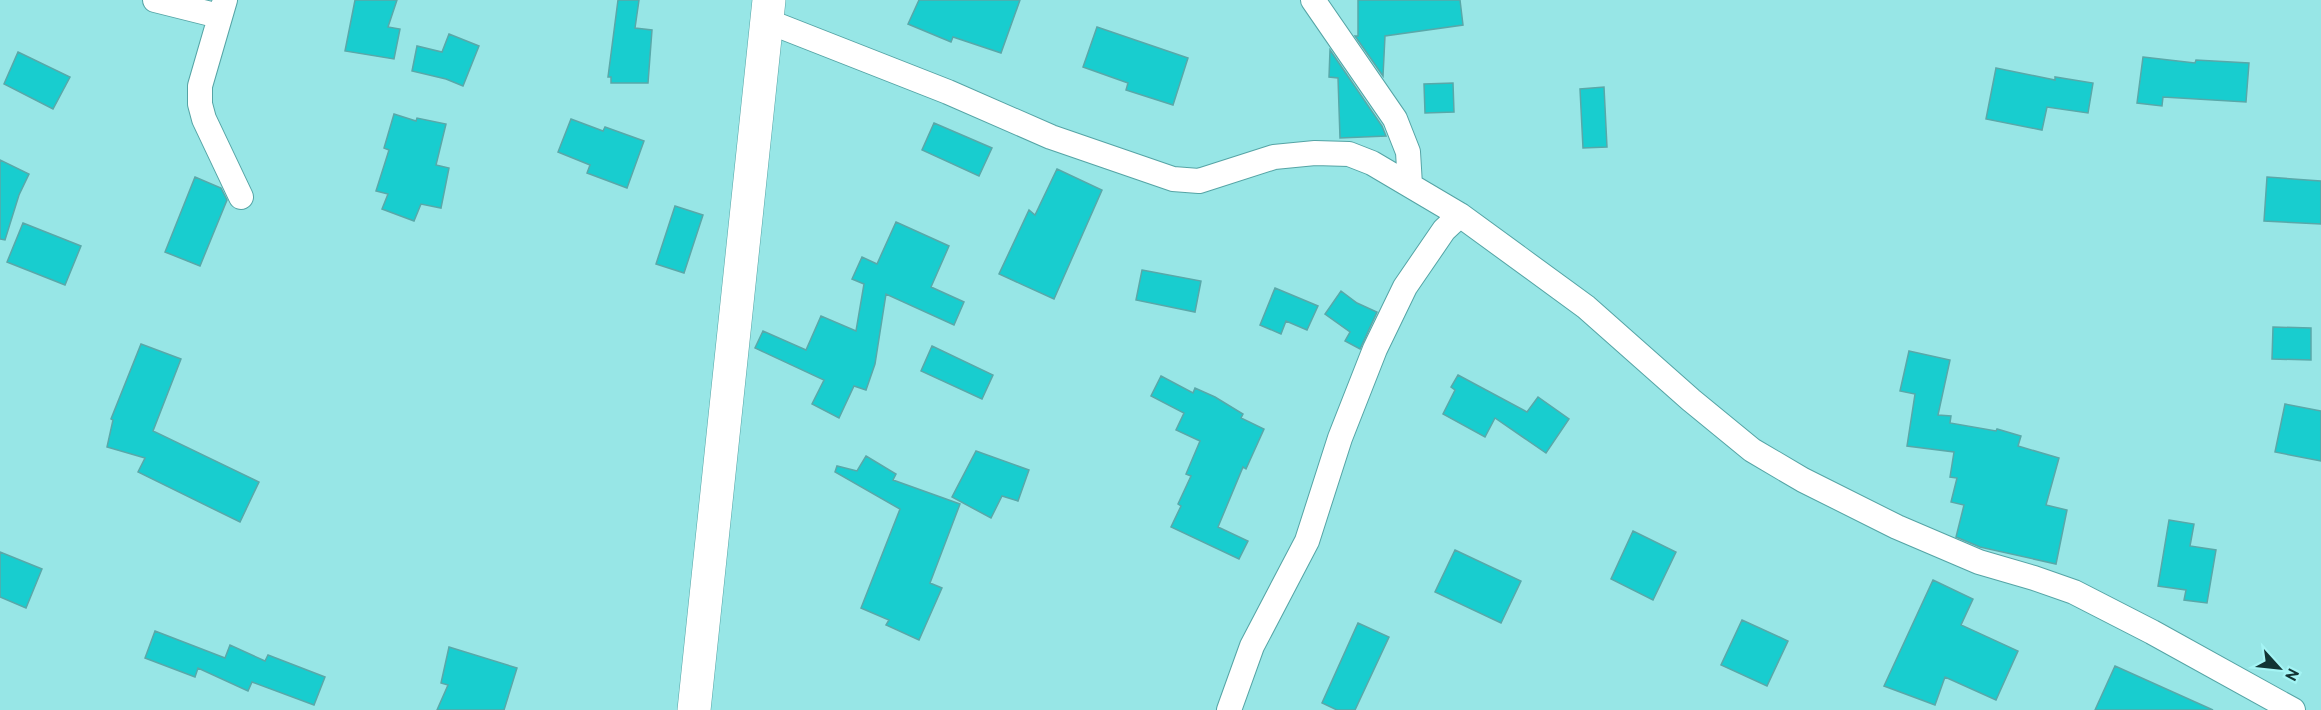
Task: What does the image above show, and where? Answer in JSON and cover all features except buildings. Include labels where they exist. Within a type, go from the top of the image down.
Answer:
[{"type":"street","points":[[155,0],[222,8],[200,86],[200,104],[204,119],[241,197]]},
{"type":"street","points":[[1313,0],[1395,119],[1406,145],[1410,185]]},
{"type":"street","points":[[694,710],[768,10],[1051,136],[1173,179],[1199,181],[1274,157],[1316,153],[1349,154],[1372,163],[1460,215],[1586,307],[1691,400],[1752,450],[1803,480],[1918,536],[1978,562],[2074,592],[2293,710]]},
{"type":"street","points":[[1372,163],[1406,145]]},
{"type":"street","points":[[1229,710],[1252,646],[1292,573],[1307,540],[1340,438],[1375,349],[1405,287],[1444,230],[1460,215]]}]
